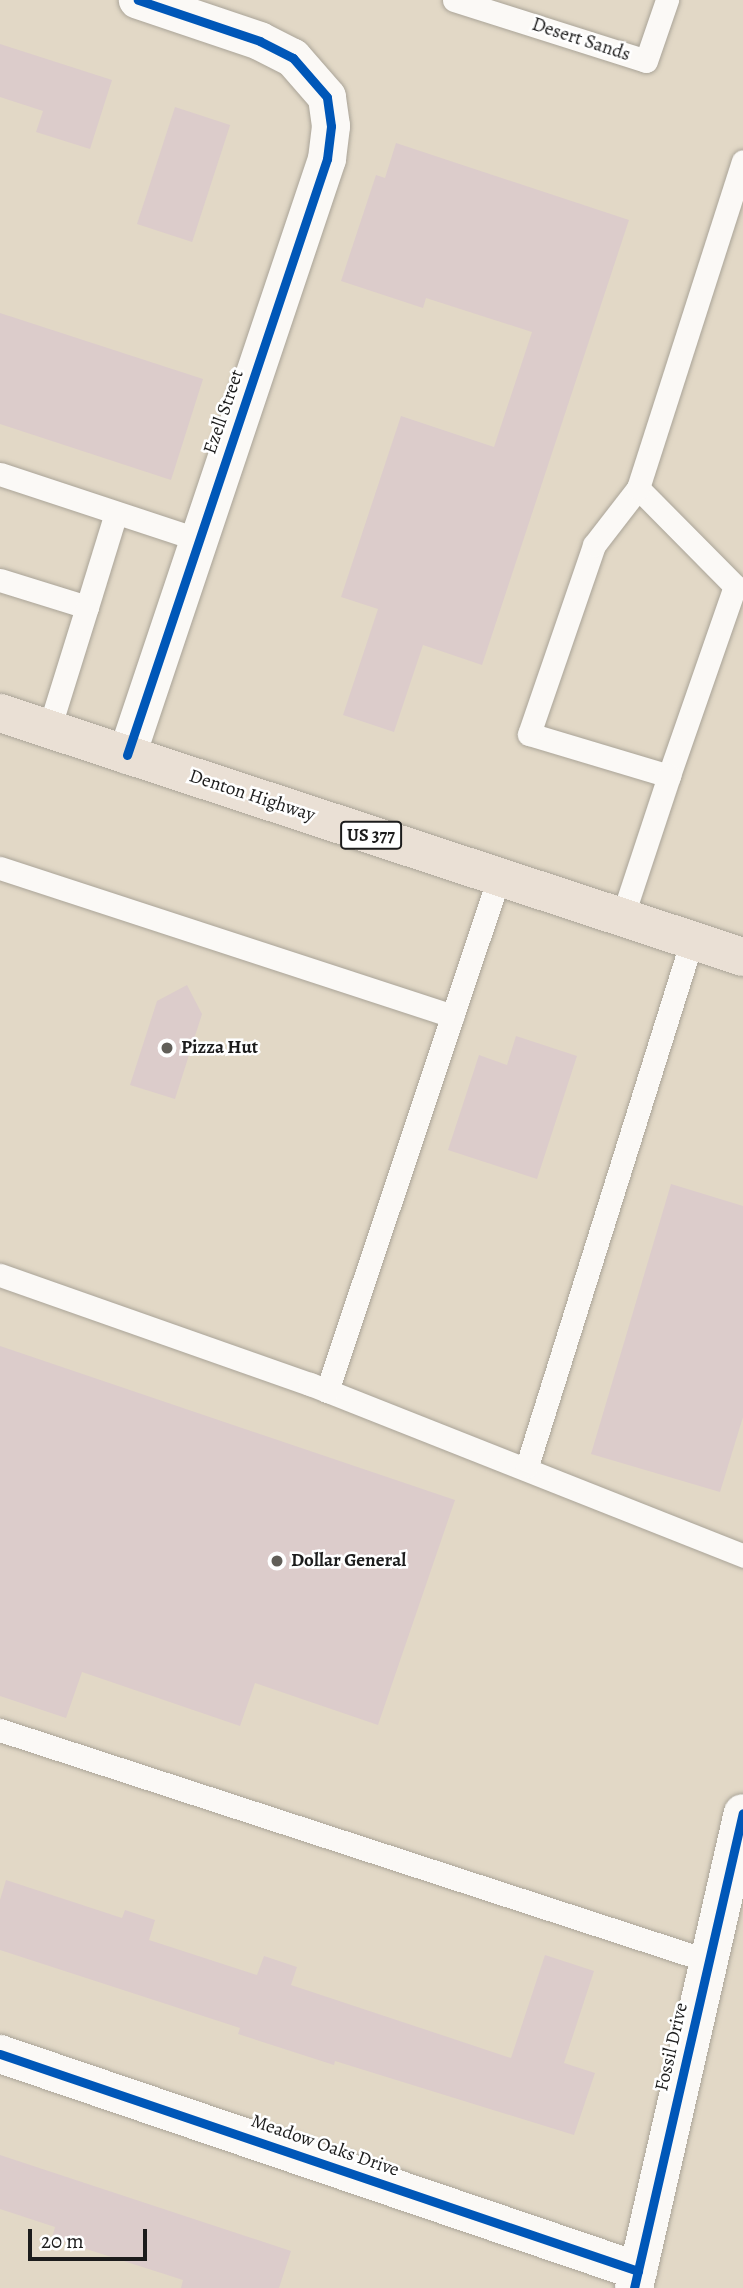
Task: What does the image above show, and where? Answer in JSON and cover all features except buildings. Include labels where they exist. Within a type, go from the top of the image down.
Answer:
[{"type":"main road","name":"Denton Highway","points":[[0,713],[743,957]]},
{"type":"street","name":"Ezell Street","points":[[127,755],[327,159],[331,126],[327,97],[315,80],[293,58],[260,41],[138,0]]},
{"type":"street","name":"Fossil Drive","points":[[636,2280],[743,1813]]},
{"type":"street","name":"Meadow Oaks Drive","points":[[0,2054],[636,2280]]},
{"type":"lane","name":"Desert Sands","points":[[454,0],[646,61],[667,0]]},
{"type":"lane","points":[[669,776],[530,734],[594,545],[638,488],[743,161]]},
{"type":"lane","points":[[0,474],[199,540]]},
{"type":"lane","points":[[622,918],[735,586],[638,488]]},
{"type":"lane","points":[[49,729],[116,513]]},
{"type":"lane","points":[[0,580],[87,607]]},
{"type":"lane","points":[[0,868],[452,1016]]},
{"type":"lane","points":[[327,1391],[499,877]]},
{"type":"lane","points":[[527,1466],[692,940]]},
{"type":"lane","points":[[0,1275],[327,1391],[527,1466],[743,1555]]},
{"type":"lane","points":[[0,1730],[709,1961]]},
{"type":"cycle path","points":[[127,755],[327,159],[331,126],[327,97],[293,58],[260,41],[138,0]]},
{"type":"cycle path","points":[[634,2288],[743,1813]]},
{"type":"cycle path","points":[[0,2054],[638,2271]]},
{"type":"place","name":"Pizza Hut","points":[[167,1048]]},
{"type":"place","name":"Dollar General","points":[[277,1561]]}]
